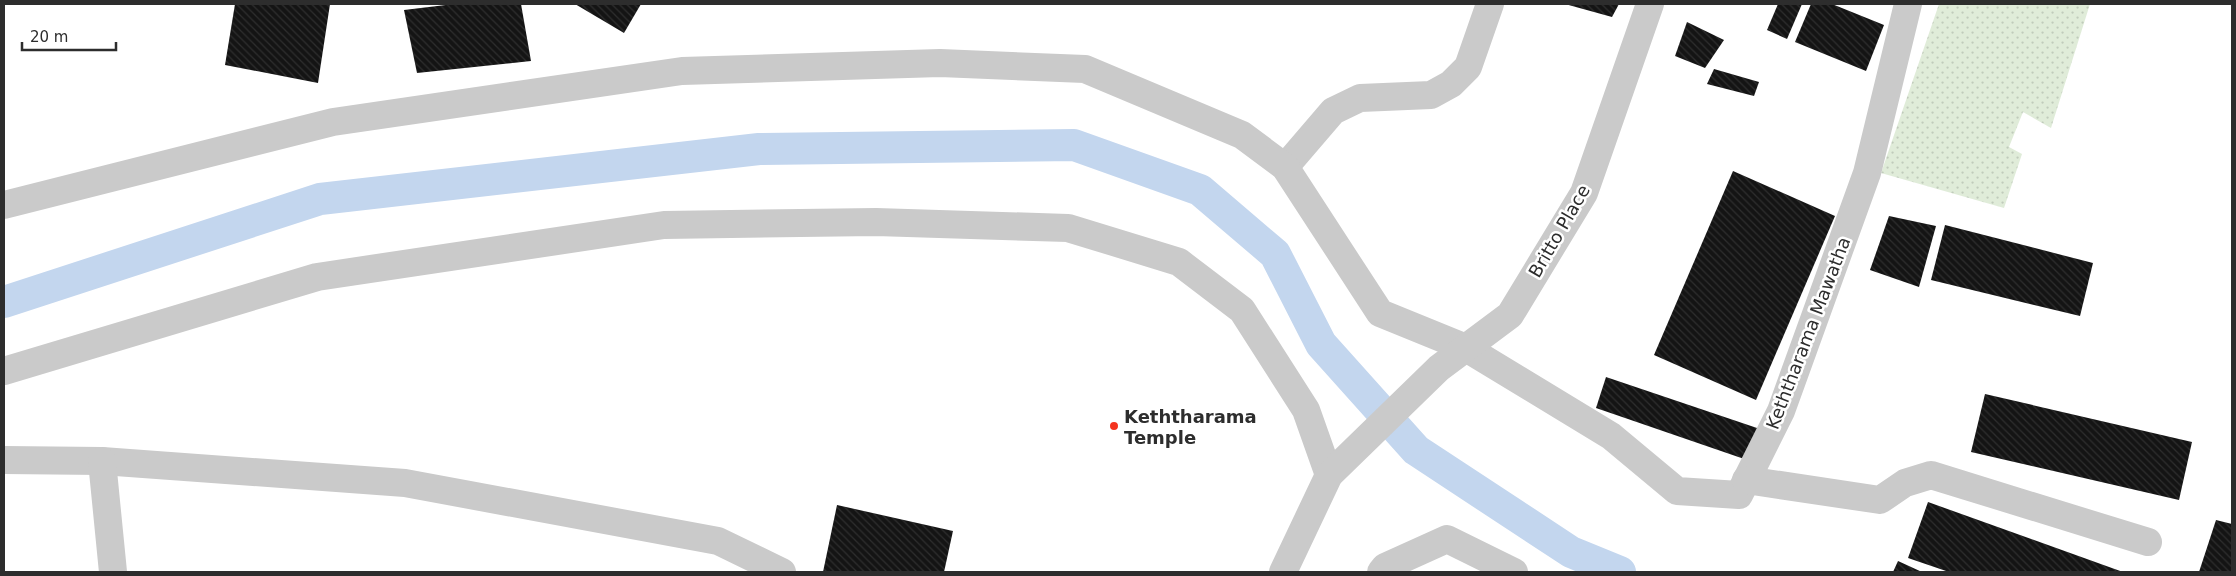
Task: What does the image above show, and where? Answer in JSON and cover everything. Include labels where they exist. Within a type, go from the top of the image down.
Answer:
[{"type":"street","points":[[1285,166],[1333,112],[1360,98],[1431,95],[1451,84],[1468,67],[1490,4]]},
{"type":"street","name":"Britto Place","points":[[1283,572],[1329,476],[1439,368],[1510,315],[1584,193],[1650,4]]},
{"type":"street","name":"Keththarama Mawatha","points":[[1466,348],[1612,436],[1677,491],[1739,495],[1781,411],[1867,173],[1908,4]]},
{"type":"street","points":[[4,205],[333,122],[682,71],[940,63],[1085,69],[1242,135],[1285,166],[1380,313],[1466,348]]},
{"type":"street","points":[[4,371],[317,276],[664,225],[876,222],[1068,228],[1179,262],[1242,310],[1306,410],[1329,476]]},
{"type":"street","points":[[4,460],[102,462],[405,483],[718,541],[782,572]]},
{"type":"street","points":[[102,462],[114,572]]},
{"type":"street","points":[[1746,480],[1880,500],[1905,482],[1931,475],[2148,542]]},
{"type":"street","points":[[1381,572],[1385,567],[1447,539],[1514,572]]},
{"type":"green space","points":[[1939,4],[2090,4],[2051,128],[2023,112],[2009,147],[2022,154],[2004,208],[1881,173]]},
{"type":"building","points":[[235,4],[330,4],[318,83],[225,65]]},
{"type":"building","points":[[454,4],[521,4],[531,61],[417,73],[404,10]]},
{"type":"building","points":[[575,4],[641,4],[624,33]]},
{"type":"building","points":[[1565,4],[1619,4],[1612,17]]},
{"type":"building","points":[[1778,4],[1802,4],[1787,39],[1767,30]]},
{"type":"building","points":[[1811,4],[1832,4],[1884,25],[1866,71],[1795,42]]},
{"type":"building","points":[[1687,22],[1724,40],[1705,68],[1675,56]]},
{"type":"building","points":[[1714,69],[1759,82],[1754,96],[1707,84]]},
{"type":"building","points":[[1733,171],[1835,216],[1756,400],[1654,355]]},
{"type":"building","points":[[1889,216],[1936,226],[1919,287],[1870,270]]},
{"type":"building","points":[[1945,225],[2093,263],[2080,316],[1931,280]]},
{"type":"building","points":[[1606,377],[1760,429],[1750,461],[1596,408]]},
{"type":"building","points":[[1985,394],[2192,442],[2179,500],[1971,452]]},
{"type":"building","points":[[1928,502],[2123,572],[1949,572],[1908,558]]},
{"type":"building","points":[[837,505],[953,531],[944,572],[823,572]]},
{"type":"building","points":[[2216,520],[2232,524],[2232,572],[2199,572]]},
{"type":"building","points":[[1898,561],[1922,572],[1893,572]]},
{"type":"waterway","points":[[4,302],[320,199],[759,149],[1074,145],[1200,190],[1275,254],[1321,344],[1416,450],[1571,552],[1620,572]]},
{"type":"place","name":"Keththarama Temple","points":[[1114,426]]}]
